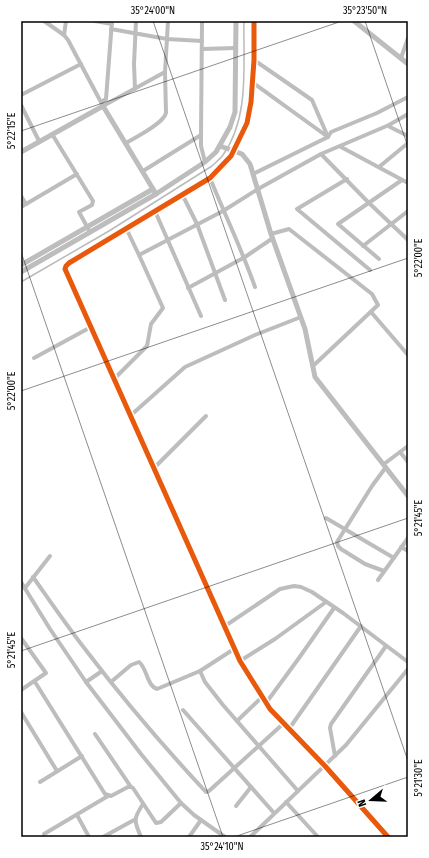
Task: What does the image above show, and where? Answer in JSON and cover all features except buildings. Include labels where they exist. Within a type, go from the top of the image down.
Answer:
[{"type":"street","points":[[44,21],[64,34],[72,46],[102,104],[156,194]]},
{"type":"street","points":[[64,34],[66,21]]},
{"type":"street","points":[[94,21],[112,25],[135,34],[167,39],[202,41]]},
{"type":"street","points":[[135,89],[134,64],[136,21]]},
{"type":"street","points":[[126,143],[165,117],[165,72],[168,21]]},
{"type":"street","points":[[202,21],[200,135],[202,155],[205,162]]},
{"type":"street","points":[[21,271],[156,194],[205,162],[216,152],[230,127],[235,112],[236,21]]},
{"type":"street","points":[[254,21],[254,60],[251,102],[247,123],[231,156],[210,178],[183,196],[126,228],[66,266],[67,274],[240,661],[266,703],[325,766],[388,837]]},
{"type":"street","points":[[354,21],[408,64]]},
{"type":"street","points":[[102,104],[106,99],[112,25]]},
{"type":"street","points":[[401,58],[408,38]]},
{"type":"street","points":[[202,49],[236,48]]},
{"type":"street","points":[[254,60],[312,100],[328,137]]},
{"type":"street","points":[[21,95],[81,64]]},
{"type":"street","points":[[21,152],[102,104],[135,89],[165,72]]},
{"type":"street","points":[[252,82],[328,137]]},
{"type":"street","points":[[253,174],[328,137],[332,132],[377,113],[408,97]]},
{"type":"street","points":[[21,106],[39,141]]},
{"type":"street","points":[[139,255],[223,210],[321,154],[341,147],[389,125],[408,114]]},
{"type":"street","points":[[389,125],[390,127],[408,136]]},
{"type":"street","points":[[52,134],[93,201],[92,205],[79,212],[90,232]]},
{"type":"street","points":[[143,171],[200,135]]},
{"type":"street","points":[[379,167],[408,143]]},
{"type":"street","points":[[220,146],[242,154],[248,160],[272,236],[305,329],[315,377],[408,496]]},
{"type":"street","points":[[341,147],[408,183]]},
{"type":"street","points":[[321,154],[408,240]]},
{"type":"street","points":[[21,207],[77,174]]},
{"type":"street","points":[[210,178],[245,257],[255,287]]},
{"type":"street","points":[[346,180],[297,209],[370,270]]},
{"type":"street","points":[[379,259],[338,224],[402,180]]},
{"type":"street","points":[[21,265],[153,189]]},
{"type":"street","points":[[21,196],[26,204]]},
{"type":"street","points":[[183,196],[197,224],[214,274],[225,300]]},
{"type":"street","points":[[155,211],[201,316]]},
{"type":"street","points":[[363,246],[408,211]]},
{"type":"street","points":[[114,379],[147,346],[151,324],[163,308],[126,228]]},
{"type":"street","points":[[188,288],[245,257],[272,236],[289,229],[372,294],[378,305],[313,366]]},
{"type":"street","points":[[370,312],[408,355]]},
{"type":"street","points":[[130,416],[185,367],[255,335],[301,317]]},
{"type":"street","points":[[34,358],[91,327]]},
{"type":"street","points":[[154,468],[206,416]]},
{"type":"street","points":[[384,571],[365,564],[338,546],[337,542],[385,466],[408,446]]},
{"type":"street","points":[[400,452],[408,462]]},
{"type":"street","points":[[326,518],[394,558]]},
{"type":"street","points":[[378,580],[408,538]]},
{"type":"street","points":[[401,547],[408,551]]},
{"type":"street","points":[[25,588],[50,556]]},
{"type":"street","points":[[33,577],[102,671],[170,753],[206,792],[209,791],[284,723]]},
{"type":"street","points":[[21,582],[50,629],[86,682],[141,754],[181,803],[201,820],[225,837]]},
{"type":"street","points":[[225,626],[274,592],[287,586],[301,587],[312,592],[361,626],[408,662]]},
{"type":"street","points":[[240,661],[275,639],[326,602]]},
{"type":"street","points":[[266,703],[334,608]]},
{"type":"street","points":[[289,729],[361,626]]},
{"type":"street","points":[[21,638],[46,672],[45,675],[22,690],[21,684]]},
{"type":"street","points":[[335,756],[330,728],[331,724],[386,646]]},
{"type":"street","points":[[111,682],[131,665],[139,662],[155,689],[157,689],[200,671],[234,649]]},
{"type":"street","points":[[250,837],[335,756],[356,733],[408,669]]},
{"type":"street","points":[[86,682],[102,671]]},
{"type":"street","points":[[200,671],[205,682],[298,791]]},
{"type":"street","points":[[35,682],[105,794],[108,796]]},
{"type":"street","points":[[238,721],[262,697]]},
{"type":"street","points":[[183,710],[274,813]]},
{"type":"street","points":[[21,712],[57,771]]},
{"type":"street","points":[[95,734],[131,787],[134,788],[154,821],[158,823],[161,822],[181,803]]},
{"type":"street","points":[[40,782],[82,756]]},
{"type":"street","points":[[44,834],[108,796],[131,787]]},
{"type":"street","points":[[236,806],[251,787]]},
{"type":"street","points":[[286,802],[318,837]]},
{"type":"street","points":[[141,837],[134,820],[143,804]]},
{"type":"street","points":[[77,815],[90,837]]},
{"type":"street","points":[[103,837],[134,820]]},
{"type":"street","points":[[189,837],[201,820]]},
{"type":"waterway","points":[[21,282],[109,231],[212,166],[222,156],[232,140],[238,124],[241,108],[244,73],[244,21]]},
{"type":"cycle path","points":[[254,21],[254,60],[251,102],[247,123],[231,156],[210,178],[69,263],[65,269],[240,661],[270,709],[325,766],[388,837]]}]
